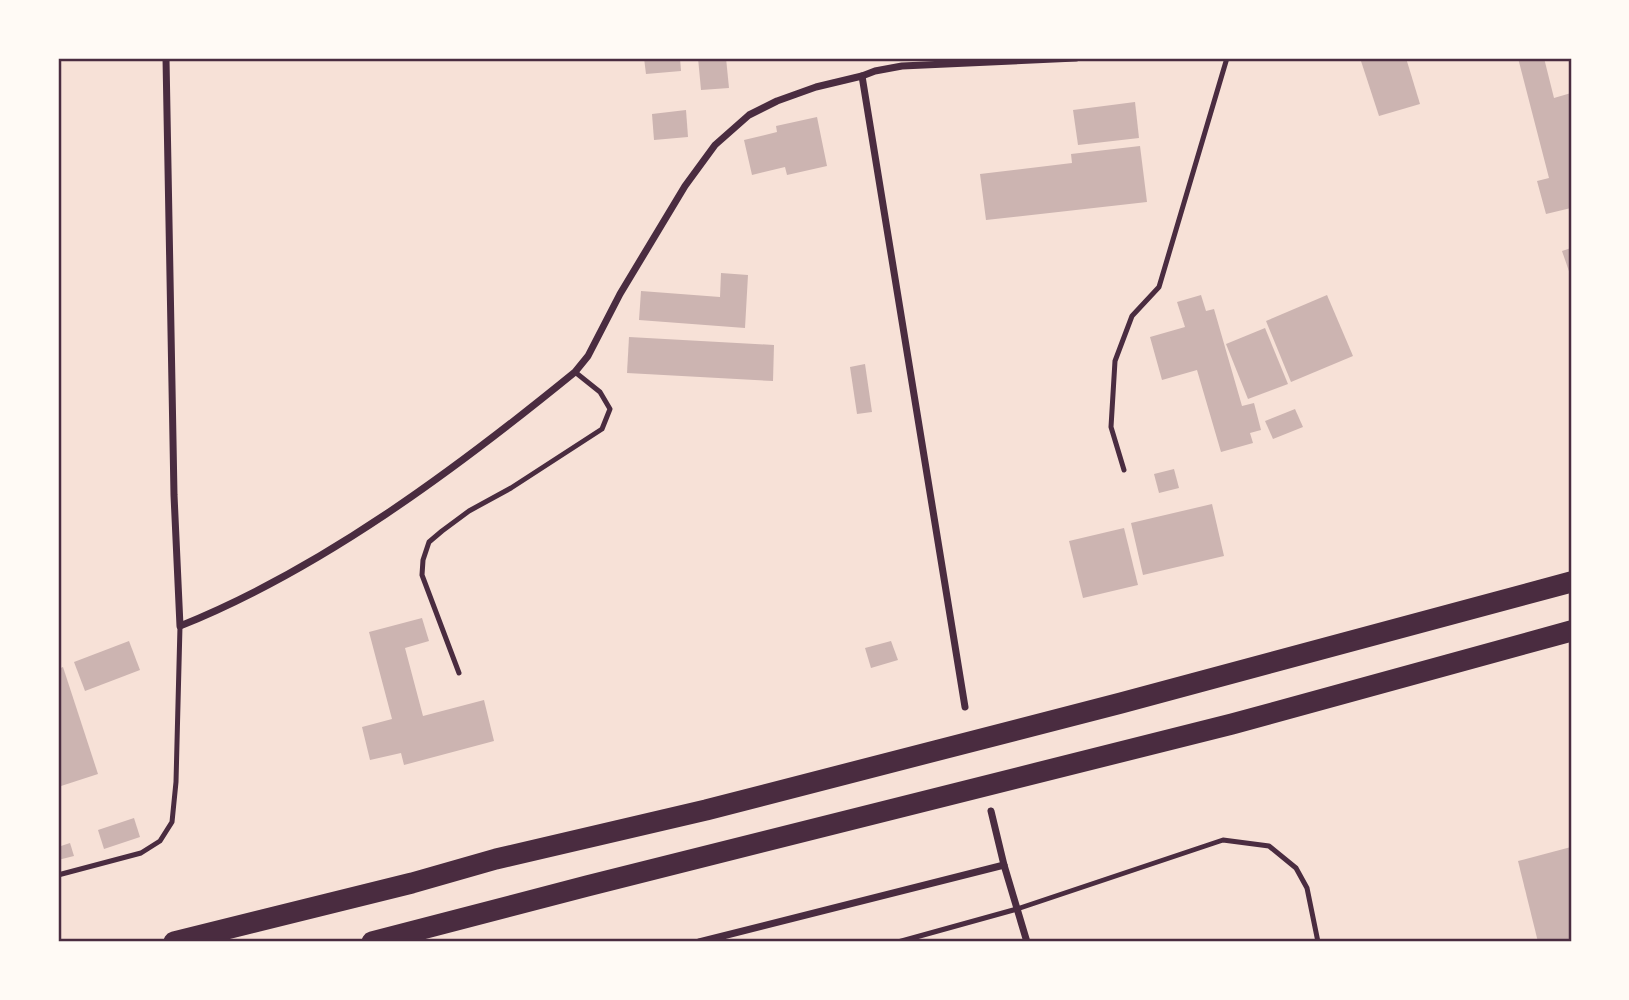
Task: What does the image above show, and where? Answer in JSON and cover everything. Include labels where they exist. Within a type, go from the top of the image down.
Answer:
[{"type":"highway","points":[[174,942],[1107,707],[1571,582]]},
{"type":"highway","points":[[372,942],[1232,724],[1571,631]]},
{"type":"street","points":[[166,58],[180,626],[252,594],[330,549],[445,473],[575,372],[588,356],[620,294],[679,197],[715,145],[749,116],[777,101],[816,87],[902,66],[1076,58]]},
{"type":"street","points":[[862,76],[965,707]]},
{"type":"street","points":[[991,811],[1027,942]]},
{"type":"street","points":[[699,942],[1004,865]]},
{"type":"lane","points":[[1124,470],[1111,426],[1115,360],[1132,316],[1158,287],[1227,58]]},
{"type":"lane","points":[[459,673],[422,575],[423,560],[429,542],[469,510],[511,488],[602,429],[610,409],[600,392],[575,372]]},
{"type":"lane","points":[[58,875],[141,853],[160,841],[172,822],[176,782],[180,626]]},
{"type":"lane","points":[[898,942],[1017,909],[1223,840],[1247,841],[1269,846],[1296,868],[1307,888],[1318,942]]},
{"type":"building","points":[[644,58],[680,58],[681,71],[646,74]]},
{"type":"building","points":[[698,58],[726,58],[729,88],[701,90]]},
{"type":"building","points":[[1360,58],[1406,58],[1420,104],[1379,116]]},
{"type":"building","points":[[1518,58],[1544,58],[1554,98],[1571,93],[1571,208],[1546,214],[1537,181],[1549,178]]},
{"type":"building","points":[[1135,102],[1139,138],[1078,145],[1073,110]]},
{"type":"building","points":[[686,110],[688,137],[654,140],[652,114]]},
{"type":"building","points":[[817,117],[827,166],[787,175],[785,167],[752,175],[744,140],[777,132],[776,126]]},
{"type":"building","points":[[1140,146],[1147,202],[986,220],[980,174],[1072,163],[1071,154]]},
{"type":"building","points":[[1571,248],[1571,277],[1562,251]]},
{"type":"building","points":[[721,273],[748,275],[745,328],[639,320],[641,291],[720,297]]},
{"type":"building","points":[[1201,295],[1206,311],[1214,309],[1242,406],[1254,403],[1261,430],[1250,433],[1253,443],[1221,452],[1197,370],[1162,380],[1150,337],[1185,327],[1177,302]]},
{"type":"building","points":[[1327,295],[1353,356],[1291,382],[1266,321]]},
{"type":"building","points":[[1265,328],[1288,384],[1248,399],[1226,344]]},
{"type":"building","points":[[629,337],[774,345],[773,381],[627,373]]},
{"type":"building","points":[[865,364],[872,412],[857,414],[850,367]]},
{"type":"building","points":[[1295,409],[1303,427],[1273,439],[1265,421]]},
{"type":"building","points":[[1174,469],[1179,488],[1159,493],[1154,474]]},
{"type":"building","points":[[1212,504],[1224,556],[1143,575],[1131,523]]},
{"type":"building","points":[[1124,528],[1138,585],[1083,598],[1069,541]]},
{"type":"building","points":[[422,618],[429,641],[405,648],[423,716],[484,700],[494,741],[404,765],[401,753],[370,760],[362,727],[392,719],[369,632]]},
{"type":"building","points":[[129,641],[140,670],[85,691],[74,662]]},
{"type":"building","points":[[891,641],[898,660],[871,668],[865,648]]},
{"type":"building","points":[[63,667],[98,774],[58,787],[58,669]]},
{"type":"building","points":[[134,818],[140,837],[104,849],[98,830]]},
{"type":"building","points":[[70,843],[74,856],[58,860],[58,847]]},
{"type":"building","points":[[1571,847],[1571,942],[1538,942],[1518,861]]}]
